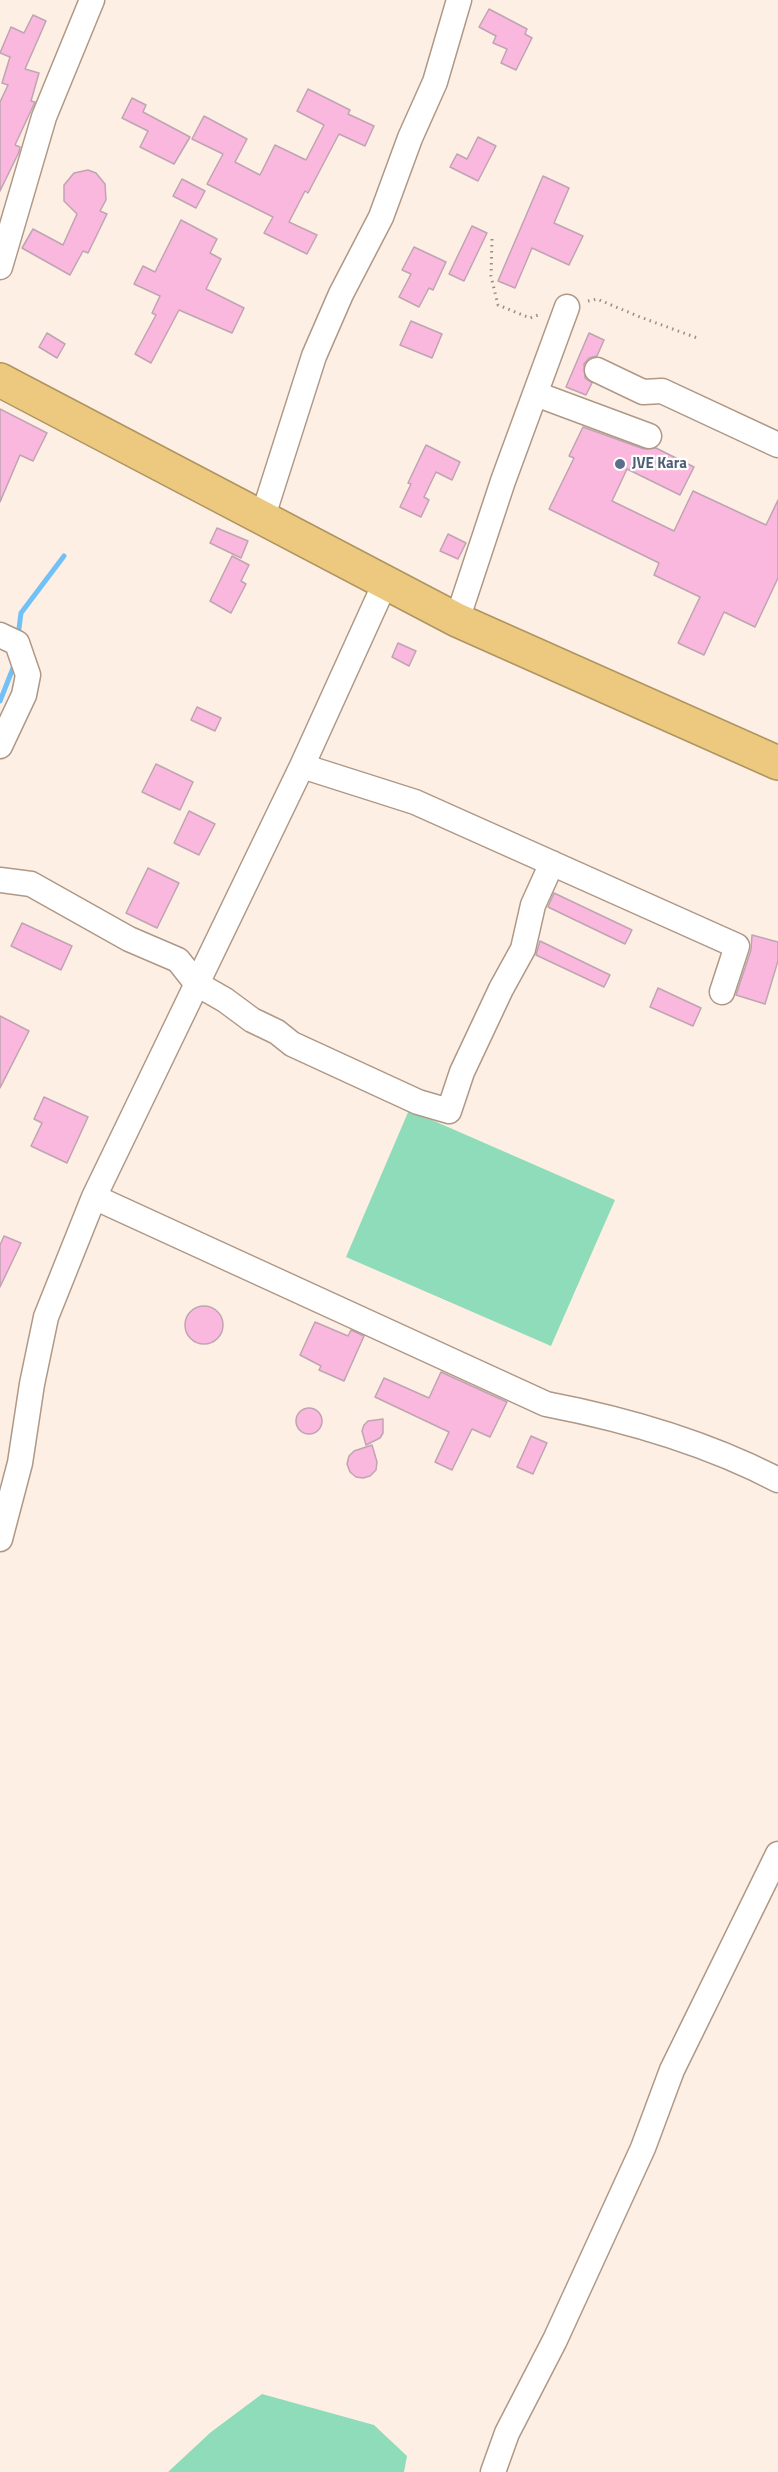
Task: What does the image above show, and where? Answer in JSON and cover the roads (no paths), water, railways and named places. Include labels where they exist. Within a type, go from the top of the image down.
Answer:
[{"type":"highway","points":[[0,380],[457,620],[778,763]]},
{"type":"street","points":[[0,267],[44,117],[92,0]]},
{"type":"street","points":[[262,519],[314,356],[341,294],[381,217],[410,138],[435,82],[459,0]]},
{"type":"street","points":[[457,620],[503,481],[567,307]]},
{"type":"street","points":[[597,370],[643,392],[662,391],[778,445]]},
{"type":"street","points":[[536,394],[649,436]]},
{"type":"street","points":[[0,1539],[20,1463],[32,1384],[46,1317],[94,1197],[302,766],[386,581]]},
{"type":"street","points":[[0,635],[17,643],[28,675],[24,695],[0,747]]},
{"type":"street","points":[[302,766],[387,795],[416,802],[737,946],[722,992]]},
{"type":"street","points":[[0,880],[31,884],[129,939],[178,960],[197,984],[225,1000],[252,1020],[277,1032],[292,1044],[418,1102],[449,1111],[462,1071],[501,989],[523,950],[534,904],[552,863]]},
{"type":"street","points":[[94,1197],[546,1404],[600,1414],[740,1460],[778,1480]]},
{"type":"street","points":[[494,2472],[507,2433],[555,2340],[643,2148],[672,2070],[778,1854]]},
{"type":"waterway","points":[[18,636],[21,613],[64,556]]},
{"type":"waterway","points":[[0,701],[15,663]]},
{"type":"place","name":"JVE Kara","points":[[620,464]]}]
